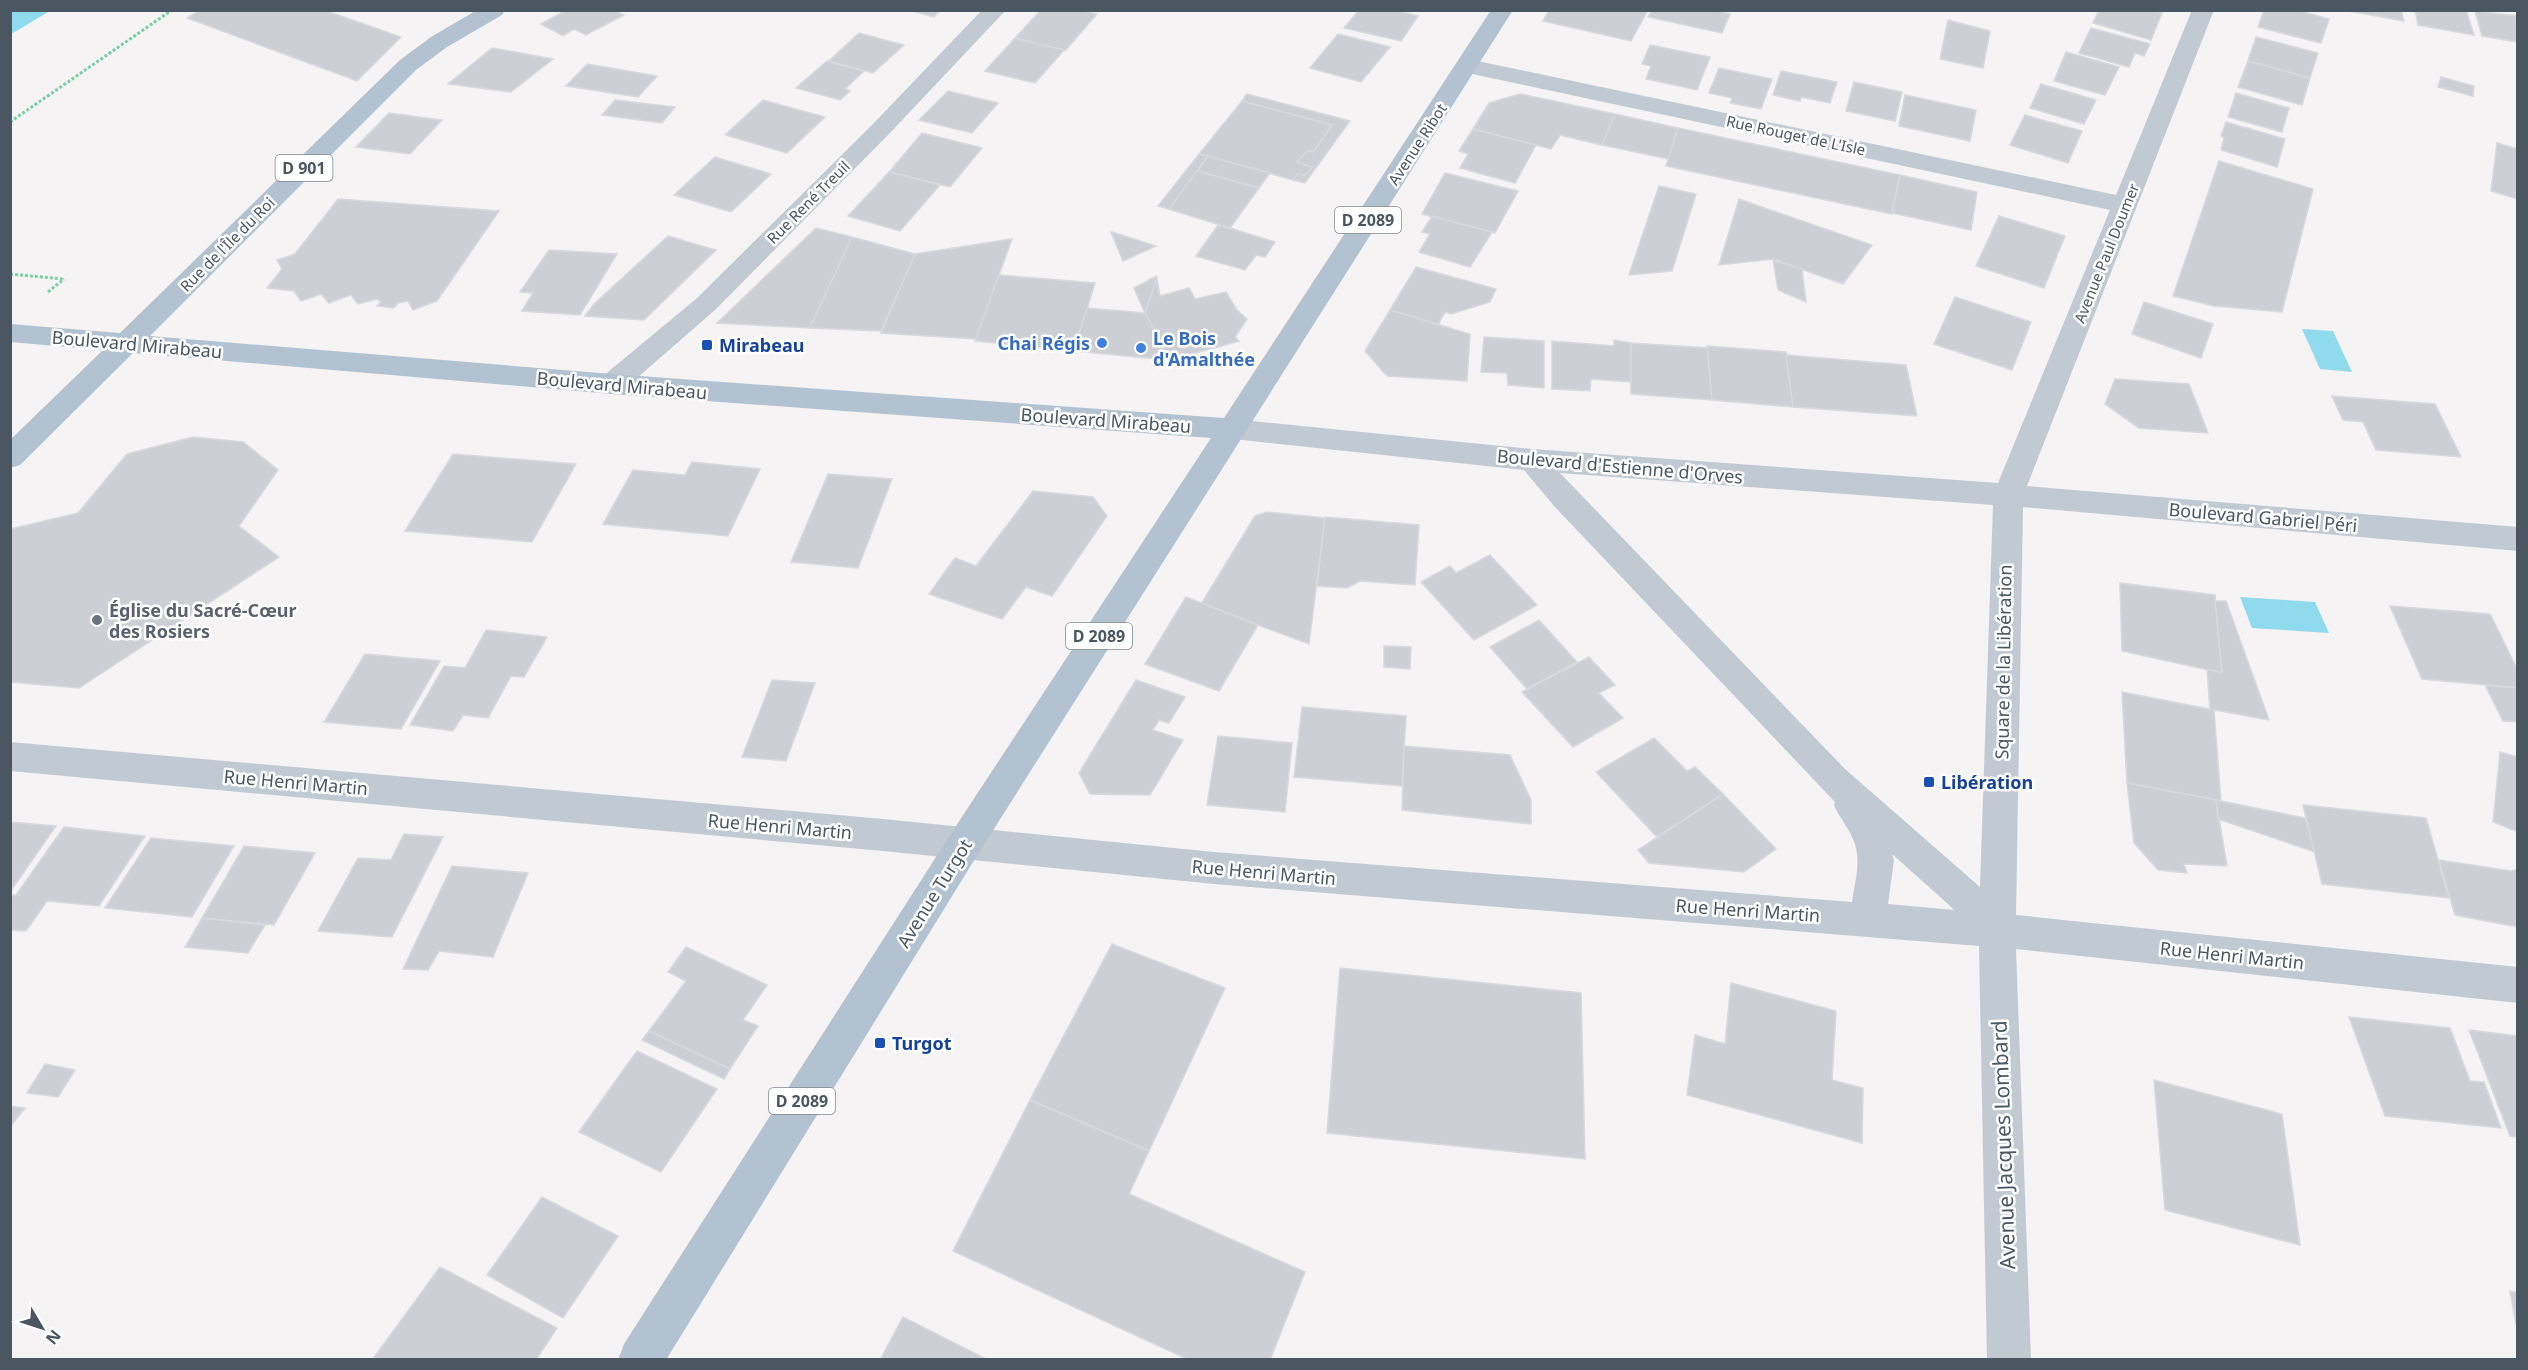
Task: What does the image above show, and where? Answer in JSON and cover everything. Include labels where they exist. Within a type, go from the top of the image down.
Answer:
[{"type":"main road","name":"Rue de l'Île du Roi","points":[[128,342],[408,64],[439,42],[494,10]]},
{"type":"main road","name":"Avenue Ribot","points":[[1233,429],[1502,10]]},
{"type":"main road","name":"Boulevard Mirabeau","points":[[10,333],[612,384],[1233,429]]},
{"type":"main road","name":"D 901","points":[[10,458],[128,342]]},
{"type":"main road","name":"Avenue Turgot","points":[[640,1359],[965,843],[1233,429]]},
{"type":"street","name":"Rue René Treuil","points":[[612,384],[706,304],[881,129],[995,10]]},
{"type":"street","name":"Avenue Paul Doumer","points":[[2008,495],[2203,10]]},
{"type":"street","name":"Rue Rouget de L'Isle","points":[[1468,66],[2125,205]]},
{"type":"street","name":"Boulevard d'Estienne d'Orves","points":[[1233,429],[1532,460],[2008,495]]},
{"type":"street","points":[[1532,460],[1565,498],[1833,779],[1961,892],[1997,930]]},
{"type":"street","name":"Boulevard Gabriel Péri","points":[[2008,495],[2517,539]]},
{"type":"street","name":"Square de la Libération","points":[[1997,930],[2008,495]]},
{"type":"street","name":"Rue Henri Martin","points":[[10,756],[965,843],[1214,868],[1997,930],[2517,985]]},
{"type":"street","points":[[1833,779],[1870,834],[1876,860],[1868,920]]},
{"type":"street","name":"Avenue Jacques Lombard","points":[[1997,930],[2009,1359]]},
{"type":"path","points":[[10,122],[172,10]]},
{"type":"path","points":[[10,274],[63,279]]},
{"type":"water","points":[[11,10],[50,10],[50,11],[11,34]]},
{"type":"water","points":[[2302,329],[2333,331],[2352,372],[2320,369]]},
{"type":"water","points":[[2240,597],[2315,602],[2329,633],[2252,628]]},
{"type":"building","points":[[200,10],[324,10],[401,37],[357,81],[187,18]]},
{"type":"building","points":[[566,10],[614,10],[624,15],[586,35],[574,29],[563,36],[541,24]]},
{"type":"building","points":[[909,10],[940,10],[934,17]]},
{"type":"building","points":[[1041,10],[1079,10],[1097,14],[1065,51],[1015,38]]},
{"type":"building","points":[[1359,10],[1394,10],[1418,16],[1401,41],[1344,28]]},
{"type":"building","points":[[1549,10],[1648,10],[1631,41],[1543,21]]},
{"type":"building","points":[[1652,10],[1712,10],[1730,14],[1722,33],[1648,17]]},
{"type":"building","points":[[2099,10],[2152,10],[2162,13],[2151,40],[2093,23]]},
{"type":"building","points":[[2264,10],[2297,10],[2329,19],[2321,43],[2258,27]]},
{"type":"building","points":[[2343,10],[2401,10],[2404,21]]},
{"type":"building","points":[[2415,10],[2466,10],[2474,35],[2418,25]]},
{"type":"building","points":[[2475,11],[2518,16],[2518,42],[2482,36]]},
{"type":"building","points":[[1948,20],[1990,31],[1983,68],[1940,59]]},
{"type":"building","points":[[2091,28],[2150,44],[2144,56],[2135,53],[2129,67],[2079,53]]},
{"type":"building","points":[[859,33],[904,45],[873,73],[829,61]]},
{"type":"building","points":[[1338,34],[1390,47],[1361,82],[1310,68]]},
{"type":"building","points":[[2256,37],[2318,53],[2310,78],[2248,61]]},
{"type":"building","points":[[1015,38],[1064,50],[1035,83],[985,71]]},
{"type":"building","points":[[1650,45],[1710,57],[1697,90],[1646,79],[1651,66],[1642,64]]},
{"type":"building","points":[[492,48],[553,59],[511,92],[448,84]]},
{"type":"building","points":[[2066,52],[2119,67],[2105,95],[2054,81]]},
{"type":"building","points":[[827,61],[864,71],[845,89],[850,91],[840,100],[796,88]]},
{"type":"building","points":[[2248,61],[2310,78],[2302,105],[2238,87]]},
{"type":"building","points":[[587,64],[657,76],[638,97],[566,86]]},
{"type":"building","points":[[1719,68],[1772,79],[1761,109],[1730,103],[1732,98],[1709,93]]},
{"type":"building","points":[[1781,71],[1837,82],[1830,103],[1801,97],[1800,101],[1773,95]]},
{"type":"building","points":[[2441,77],[2474,86],[2473,96],[2438,87]]},
{"type":"building","points":[[1854,82],[1902,92],[1895,121],[1846,111]]},
{"type":"building","points":[[2041,84],[2096,100],[2084,124],[2030,108]]},
{"type":"building","points":[[948,91],[998,103],[972,133],[919,120]]},
{"type":"building","points":[[2236,93],[2289,108],[2282,132],[2228,117]]},
{"type":"building","points":[[1247,94],[1350,121],[1305,183],[1293,180],[1297,174],[1305,175],[1312,167],[1297,162],[1307,150],[1313,152],[1332,125],[1242,101]]},
{"type":"building","points":[[1520,94],[1615,114],[1602,145],[1560,135],[1551,149],[1473,129],[1489,103]]},
{"type":"building","points":[[1905,95],[1976,110],[1970,141],[1899,126]]},
{"type":"building","points":[[615,100],[675,107],[662,123],[602,115]]},
{"type":"building","points":[[763,100],[825,117],[787,153],[725,135]]},
{"type":"building","points":[[1242,101],[1332,125],[1313,152],[1307,150],[1297,162],[1312,167],[1305,175],[1297,174],[1293,180],[1199,154]]},
{"type":"building","points":[[389,113],[442,120],[410,154],[356,147]]},
{"type":"building","points":[[1615,114],[1678,128],[1668,159],[1602,145]]},
{"type":"building","points":[[2025,115],[2082,131],[2068,163],[2010,145]]},
{"type":"building","points":[[2226,122],[2285,139],[2277,167],[2221,150],[2224,138],[2221,136]]},
{"type":"building","points":[[1678,128],[1900,175],[1892,214],[1666,166]]},
{"type":"building","points":[[1473,129],[1536,145],[1515,183],[1460,168],[1468,154],[1459,151]]},
{"type":"building","points":[[922,133],[982,148],[950,187],[889,172]]},
{"type":"building","points":[[2497,143],[2518,149],[2518,199],[2491,191]]},
{"type":"building","points":[[1199,154],[1208,156],[1169,209],[1158,206]]},
{"type":"building","points":[[1208,156],[1270,173],[1259,188],[1197,171]]},
{"type":"building","points":[[715,157],[771,174],[731,212],[674,195]]},
{"type":"building","points":[[2219,161],[2313,189],[2282,312],[2214,306],[2173,296]]},
{"type":"building","points":[[1197,171],[1259,188],[1230,228],[1169,209]]},
{"type":"building","points":[[889,172],[940,185],[900,231],[848,216]]},
{"type":"building","points":[[1445,173],[1518,191],[1495,233],[1422,214]]},
{"type":"building","points":[[1900,175],[1977,192],[1971,230],[1892,213]]},
{"type":"building","points":[[1659,186],[1696,194],[1672,271],[1629,275]]},
{"type":"building","points":[[338,199],[499,211],[437,301],[413,310],[408,301],[398,303],[394,308],[377,306],[381,302],[377,299],[358,304],[351,295],[329,303],[321,294],[301,301],[294,291],[267,288],[282,269],[277,260],[295,254]]},
{"type":"building","points":[[1739,199],[1872,245],[1843,284],[1773,259],[1719,265]]},
{"type":"building","points":[[1432,216],[1492,232],[1470,267],[1419,252],[1430,234],[1422,232]]},
{"type":"building","points":[[1999,216],[2065,236],[2044,288],[1976,266]]},
{"type":"building","points":[[1218,225],[1275,242],[1265,257],[1256,255],[1245,270],[1196,256]]},
{"type":"building","points":[[816,228],[852,237],[810,328],[717,323]]},
{"type":"building","points":[[1112,232],[1156,246],[1123,261]]},
{"type":"building","points":[[668,236],[716,250],[644,320],[585,316],[594,304]]},
{"type":"building","points":[[852,237],[915,254],[881,331],[810,328]]},
{"type":"building","points":[[1012,239],[976,339],[881,333],[915,254]]},
{"type":"building","points":[[549,250],[617,254],[580,315],[522,311],[533,293],[520,292]]},
{"type":"building","points":[[1773,260],[1802,269],[1806,302],[1778,290]]},
{"type":"building","points":[[1416,267],[1496,289],[1490,302],[1451,314],[1445,312],[1438,325],[1390,310]]},
{"type":"building","points":[[999,275],[1095,283],[1074,351],[975,341]]},
{"type":"building","points":[[1156,276],[1157,279],[1145,313],[1134,288]]},
{"type":"building","points":[[1157,279],[1160,296],[1189,288],[1195,299],[1226,292],[1237,310],[1247,319],[1235,337],[1239,341],[1170,360],[1145,313]]},
{"type":"building","points":[[1955,297],[2031,322],[2012,370],[1934,344]]},
{"type":"building","points":[[2144,302],[2213,324],[2201,358],[2132,334]]},
{"type":"building","points":[[1087,308],[1145,313],[1170,360],[1074,351]]},
{"type":"building","points":[[1390,310],[1470,334],[1467,381],[1387,376],[1365,351]]},
{"type":"building","points":[[1484,337],[1544,341],[1544,388],[1508,385],[1507,373],[1481,372]]},
{"type":"building","points":[[1614,340],[1631,343],[1632,382],[1591,379],[1590,391],[1552,389],[1552,341],[1614,346]]},
{"type":"building","points":[[1631,343],[1708,348],[1712,400],[1631,394]]},
{"type":"building","points":[[1707,346],[1786,352],[1793,407],[1712,400]]},
{"type":"building","points":[[1786,355],[1906,365],[1917,416],[1793,407]]},
{"type":"building","points":[[2115,379],[2189,384],[2208,433],[2139,428],[2105,404]]},
{"type":"building","points":[[2332,396],[2435,404],[2461,457],[2376,450],[2363,422],[2343,420]]},
{"type":"building","name":"Église du Sacré-Cœur des Rosiers","points":[[193,437],[243,442],[278,470],[239,526],[279,557],[79,688],[10,682],[10,529],[78,513],[127,454]]},
{"type":"building","points":[[453,454],[576,464],[532,542],[405,531]]},
{"type":"building","points":[[692,462],[760,469],[728,536],[603,524],[633,470],[685,475]]},
{"type":"building","points":[[828,474],[892,479],[858,568],[791,562]]},
{"type":"building","points":[[1033,491],[1093,497],[1107,516],[1052,596],[1026,587],[1002,619],[929,594],[955,558],[976,566]]},
{"type":"building","points":[[1267,512],[1325,518],[1309,644],[1201,604],[1255,516]]},
{"type":"building","points":[[1325,517],[1419,525],[1415,585],[1360,581],[1347,588],[1317,586]]},
{"type":"building","points":[[1490,555],[1537,605],[1474,640],[1421,582],[1450,566],[1456,573]]},
{"type":"building","points":[[2120,583],[2215,595],[2222,673],[2122,651]]},
{"type":"building","points":[[1186,597],[1258,625],[1219,691],[1145,664]]},
{"type":"building","points":[[2215,601],[2226,601],[2269,720],[2210,709],[2207,669],[2222,673]]},
{"type":"building","points":[[2390,606],[2490,614],[2518,671],[2518,688],[2422,679]]},
{"type":"building","points":[[1539,620],[1577,662],[1527,689],[1490,647]]},
{"type":"building","points":[[486,630],[547,637],[524,677],[511,676],[488,718],[463,715],[453,731],[410,725],[444,666],[465,668]]},
{"type":"building","points":[[1384,646],[1411,647],[1410,669],[1384,667]]},
{"type":"building","points":[[365,654],[440,661],[401,729],[324,722]]},
{"type":"building","points":[[1589,657],[1615,685],[1599,693],[1623,718],[1573,747],[1522,692]]},
{"type":"building","points":[[772,680],[815,683],[786,761],[742,757]]},
{"type":"building","points":[[1136,680],[1185,697],[1169,723],[1159,720],[1153,730],[1183,740],[1150,795],[1090,794],[1079,773]]},
{"type":"building","points":[[2485,685],[2518,688],[2518,722],[2503,721]]},
{"type":"building","points":[[2122,692],[2214,710],[2221,801],[2127,783]]},
{"type":"building","points":[[1302,707],[1406,716],[1402,786],[1294,777]]},
{"type":"building","points":[[1218,736],[1292,743],[1285,812],[1207,805]]},
{"type":"building","points":[[1654,738],[1687,771],[1695,767],[1723,794],[1657,837],[1596,772]]},
{"type":"building","points":[[1404,746],[1510,755],[1531,800],[1531,824],[1402,810]]},
{"type":"building","points":[[2500,752],[2518,757],[2518,832],[2493,822]]},
{"type":"building","points":[[2127,783],[2216,800],[2227,866],[2184,864],[2187,873],[2158,870],[2134,843]]},
{"type":"building","points":[[1723,794],[1776,849],[1744,872],[1649,863],[1638,850]]},
{"type":"building","points":[[2216,800],[2305,818],[2315,852],[2218,819]]},
{"type":"building","points":[[2303,805],[2426,818],[2449,898],[2322,884]]},
{"type":"building","points":[[10,822],[56,826],[10,892]]},
{"type":"building","points":[[64,827],[145,836],[99,906],[47,901],[26,931],[10,930],[10,896],[16,895]]},
{"type":"building","points":[[404,834],[443,837],[392,937],[318,931],[358,858],[391,860]]},
{"type":"building","points":[[151,838],[234,846],[192,917],[105,908]]},
{"type":"building","points":[[244,846],[315,853],[274,925],[202,918]]},
{"type":"building","points":[[2439,860],[2511,871],[2518,869],[2518,927],[2455,915]]},
{"type":"building","points":[[452,866],[528,873],[493,957],[439,951],[428,970],[403,969]]},
{"type":"building","points":[[202,918],[265,925],[248,953],[185,947]]},
{"type":"building","points":[[1112,944],[1225,988],[1149,1151],[1030,1100]]},
{"type":"building","points":[[686,947],[767,985],[743,1020],[758,1026],[730,1069],[649,1031],[686,981],[668,972]]},
{"type":"building","points":[[1340,968],[1581,993],[1585,1159],[1327,1133]]},
{"type":"building","points":[[1731,983],[1836,1011],[1832,1080],[1863,1088],[1862,1143],[1687,1095],[1695,1035],[1725,1044]]},
{"type":"building","points":[[2349,1017],[2450,1028],[2470,1081],[2484,1082],[2501,1128],[2385,1116]]},
{"type":"building","points":[[2469,1030],[2518,1036],[2518,1137],[2510,1136]]},
{"type":"building","points":[[649,1031],[730,1069],[724,1079],[642,1040]]},
{"type":"building","points":[[637,1051],[717,1089],[661,1172],[579,1132]]},
{"type":"building","points":[[45,1064],[75,1070],[58,1097],[27,1093]]},
{"type":"building","points":[[2154,1080],[2282,1114],[2300,1245],[2165,1210]]},
{"type":"building","points":[[1030,1100],[1149,1151],[1129,1194],[1305,1272],[1270,1360],[1189,1360],[953,1251]]},
{"type":"building","points":[[10,1106],[25,1108],[10,1127]]},
{"type":"building","points":[[542,1197],[618,1236],[563,1318],[487,1275]]},
{"type":"building","points":[[440,1267],[557,1328],[536,1360],[372,1360]]},
{"type":"building","points":[[2510,1291],[2518,1293],[2518,1325],[2516,1324]]},
{"type":"building","points":[[903,1317],[988,1360],[880,1360]]},
{"type":"place","name":"Chai Régis","points":[[1102,343]]},
{"type":"place","name":"Mirabeau","points":[[707,345]]},
{"type":"place","name":"Le Bois d'Amalthée","points":[[1141,348]]},
{"type":"place","name":"Église du Sacré-Cœur des Rosiers","points":[[97,620]]},
{"type":"place","name":"Libération","points":[[1929,782]]},
{"type":"place","name":"Turgot","points":[[880,1043]]}]
